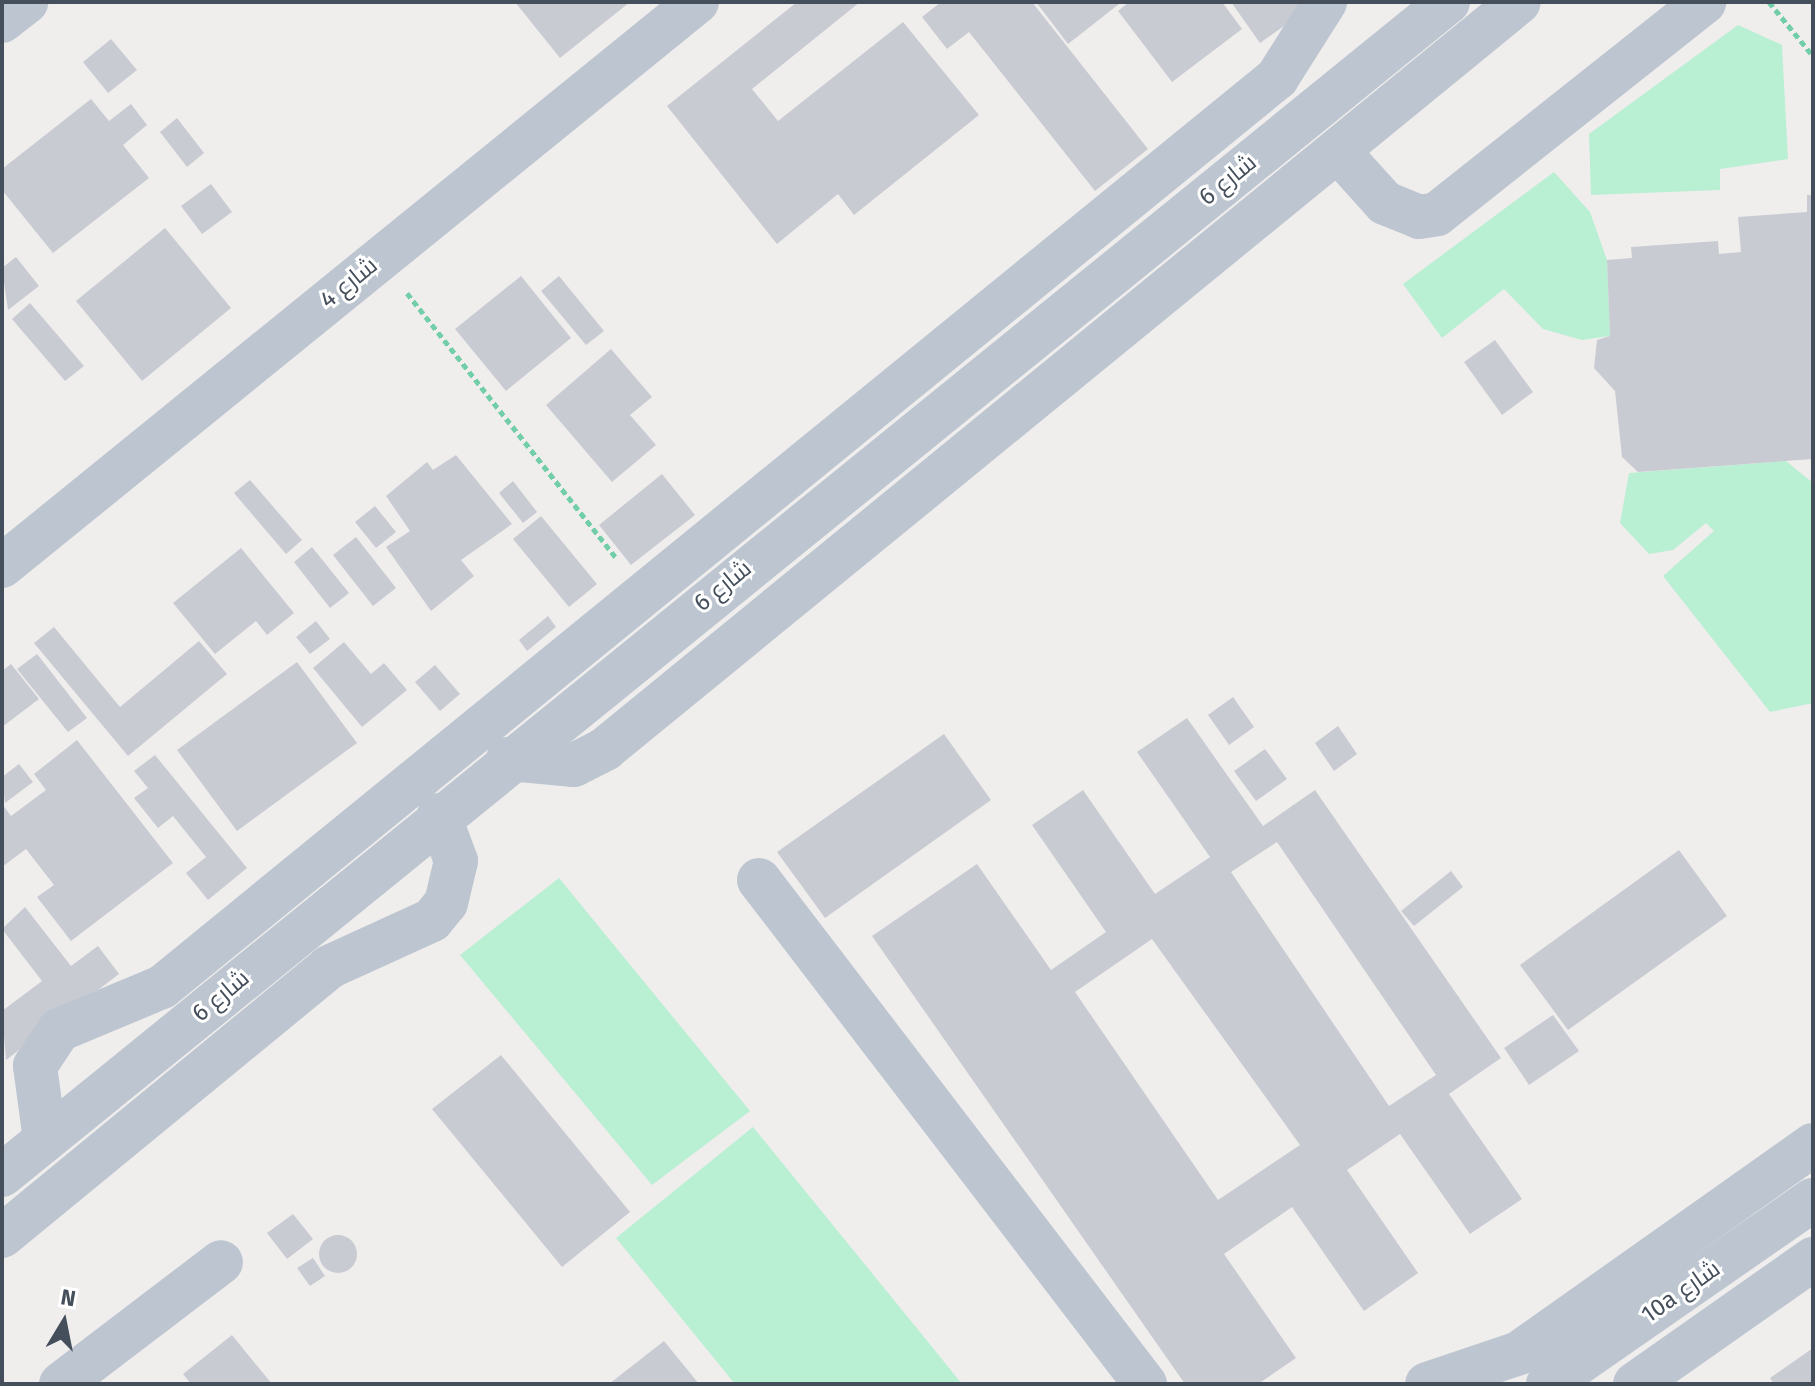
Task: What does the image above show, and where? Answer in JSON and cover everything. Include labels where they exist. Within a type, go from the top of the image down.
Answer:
[{"type":"street","points":[[2,21],[26,2]]},
{"type":"street","name":"شارع 4","points":[[2,566],[697,2]]},
{"type":"street","points":[[45,1140],[35,1066],[59,1030],[162,987],[1277,78],[1325,2]]},
{"type":"street","points":[[508,759],[574,765],[605,749],[1519,2]]},
{"type":"street","points":[[1338,151],[1385,203],[1419,217],[1437,214],[1704,2]]},
{"type":"street","name":"شارع 6","points":[[2,1175],[439,815],[1441,3]]},
{"type":"street","points":[[2,1236],[329,967],[432,920],[446,903],[456,861],[439,815]]},
{"type":"street","points":[[759,880],[1145,1384]]},
{"type":"street","points":[[1427,1384],[1519,1353],[1813,1145]]},
{"type":"street","name":"10a شارع","points":[[1548,1384],[1813,1200]]},
{"type":"street","points":[[1635,1384],[1813,1259]]},
{"type":"street","points":[[61,1384],[221,1262]]},
{"type":"path","points":[[1769,2],[1813,56]]},
{"type":"path","points":[[380,258],[644,593]]},
{"type":"green space","points":[[1738,25],[1782,45],[1788,159],[1720,169],[1720,190],[1591,195],[1589,134]]},
{"type":"green space","points":[[1554,172],[1590,212],[1607,260],[1610,336],[1582,340],[1543,329],[1504,289],[1442,338],[1403,284]]},
{"type":"green space","points":[[1786,461],[1813,483],[1813,703],[1770,712],[1663,576],[1714,531],[1706,523],[1673,550],[1649,554],[1620,523],[1629,473]]},
{"type":"green space","points":[[559,878],[750,1111],[652,1185],[460,955]]},
{"type":"green space","points":[[753,1127],[962,1384],[735,1384],[616,1238]]},
{"type":"building","points":[[515,2],[630,2],[560,58]]},
{"type":"building","points":[[797,2],[860,2],[752,89],[778,121],[903,22],[979,115],[854,215],[838,194],[777,244],[667,106]]},
{"type":"building","points":[[941,2],[1032,2],[1148,149],[1095,191],[969,32],[947,49],[922,17]]},
{"type":"building","points":[[1036,2],[1118,2],[1119,4],[1068,44]]},
{"type":"building","points":[[1129,2],[1222,2],[1242,29],[1172,82],[1118,11]]},
{"type":"building","points":[[1231,2],[1318,2],[1260,43]]},
{"type":"building","points":[[111,39],[137,70],[108,93],[83,62]]},
{"type":"building","points":[[91,99],[109,121],[131,104],[147,125],[123,145],[149,178],[53,253],[2,190],[2,169]]},
{"type":"building","points":[[177,118],[204,153],[187,167],[160,132]]},
{"type":"building","points":[[211,184],[232,212],[202,234],[181,206]]},
{"type":"building","points":[[1807,195],[1813,195],[1813,459],[1638,472],[1622,457],[1615,391],[1594,368],[1597,340],[1610,336],[1607,260],[1632,258],[1631,247],[1718,241],[1719,254],[1741,252],[1738,217],[1807,212]]},
{"type":"building","points":[[165,228],[231,308],[142,381],[76,301]]},
{"type":"building","points":[[16,257],[39,286],[8,310],[2,268]]},
{"type":"building","points":[[521,276],[571,338],[506,391],[455,329]]},
{"type":"building","points":[[559,276],[604,331],[586,345],[541,291]]},
{"type":"building","points":[[30,303],[84,366],[65,381],[12,319]]},
{"type":"building","points":[[1495,340],[1533,392],[1502,415],[1464,362]]},
{"type":"building","points":[[611,349],[652,397],[630,415],[656,445],[612,482],[546,405]]},
{"type":"building","points":[[456,455],[512,524],[461,560],[474,576],[431,611],[386,547],[410,531],[386,496],[427,462],[433,470]]},
{"type":"building","points":[[662,474],[695,515],[631,565],[599,525]]},
{"type":"building","points":[[250,480],[302,540],[286,554],[234,493]]},
{"type":"building","points":[[513,481],[537,512],[523,523],[499,493]]},
{"type":"building","points":[[375,506],[396,532],[376,548],[355,522]]},
{"type":"building","points":[[541,516],[597,584],[569,607],[513,539]]},
{"type":"building","points":[[356,537],[396,588],[373,606],[333,555]]},
{"type":"building","points":[[312,547],[349,593],[330,608],[294,562]]},
{"type":"building","points":[[241,548],[294,613],[267,635],[256,621],[215,654],[173,603]]},
{"type":"building","points":[[548,616],[556,627],[527,651],[519,640]]},
{"type":"building","points":[[316,621],[330,639],[310,654],[296,637]]},
{"type":"building","points":[[54,627],[120,707],[199,641],[227,674],[128,756],[34,643]]},
{"type":"building","points":[[344,642],[371,674],[384,663],[407,690],[362,727],[313,668]]},
{"type":"building","points":[[37,654],[87,718],[68,732],[17,669]]},
{"type":"building","points":[[297,662],[357,743],[237,831],[177,750]]},
{"type":"building","points":[[11,664],[39,699],[2,727],[2,671]]},
{"type":"building","points":[[435,665],[460,694],[440,711],[415,682]]},
{"type":"building","points":[[1233,697],[1254,727],[1229,745],[1208,715]]},
{"type":"building","points":[[1187,718],[1263,826],[1315,790],[1501,1058],[1449,1094],[1522,1199],[1470,1234],[1400,1134],[1347,1170],[1418,1273],[1364,1311],[1292,1207],[1224,1254],[1296,1358],[1258,1384],[1185,1384],[872,936],[977,864],[1051,970],[1106,932],[1032,825],[1083,790],[1155,894],[1210,857],[1137,752]],"holes":[[[1277,842],[1436,1075],[1389,1106],[1231,872]],[[1152,939],[1300,1145],[1218,1200],[1075,992]]]},
{"type":"building","points":[[1338,726],[1357,754],[1334,771],[1315,743]]},
{"type":"building","points":[[944,734],[991,800],[825,918],[777,852]]},
{"type":"building","points":[[77,740],[173,863],[71,941],[37,897],[54,885],[26,849],[2,867],[2,804],[11,816],[46,790],[34,774]]},
{"type":"building","points":[[1265,749],[1287,779],[1256,801],[1234,771]]},
{"type":"building","points":[[155,755],[247,868],[208,900],[186,873],[206,857],[173,816],[158,828],[134,798],[148,788],[134,771]]},
{"type":"building","points":[[19,764],[33,782],[5,803],[2,777]]},
{"type":"building","points":[[1679,850],[1727,916],[1568,1030],[1520,965]]},
{"type":"building","points":[[1451,871],[1463,887],[1414,926],[1401,911]]},
{"type":"building","points":[[25,907],[71,966],[98,946],[119,974],[6,1060],[2,1011],[42,981],[2,929]]},
{"type":"building","points":[[1553,1015],[1579,1051],[1529,1085],[1504,1048]]},
{"type":"building","points":[[501,1055],[630,1212],[562,1267],[432,1109]]},
{"type":"building","points":[[293,1214],[313,1239],[287,1259],[267,1233]]},
{"type":"building","points":[[338,1235],[352,1240],[357,1254],[352,1268],[338,1273],[324,1268],[319,1254],[324,1240]]},
{"type":"building","points":[[313,1258],[325,1276],[310,1286],[297,1268]]},
{"type":"building","points":[[232,1335],[272,1384],[191,1384],[183,1374]]},
{"type":"building","points":[[664,1341],[699,1384],[609,1384]]},
{"type":"building","points":[[1813,1348],[1813,1384],[1774,1384],[1770,1378]]}]
